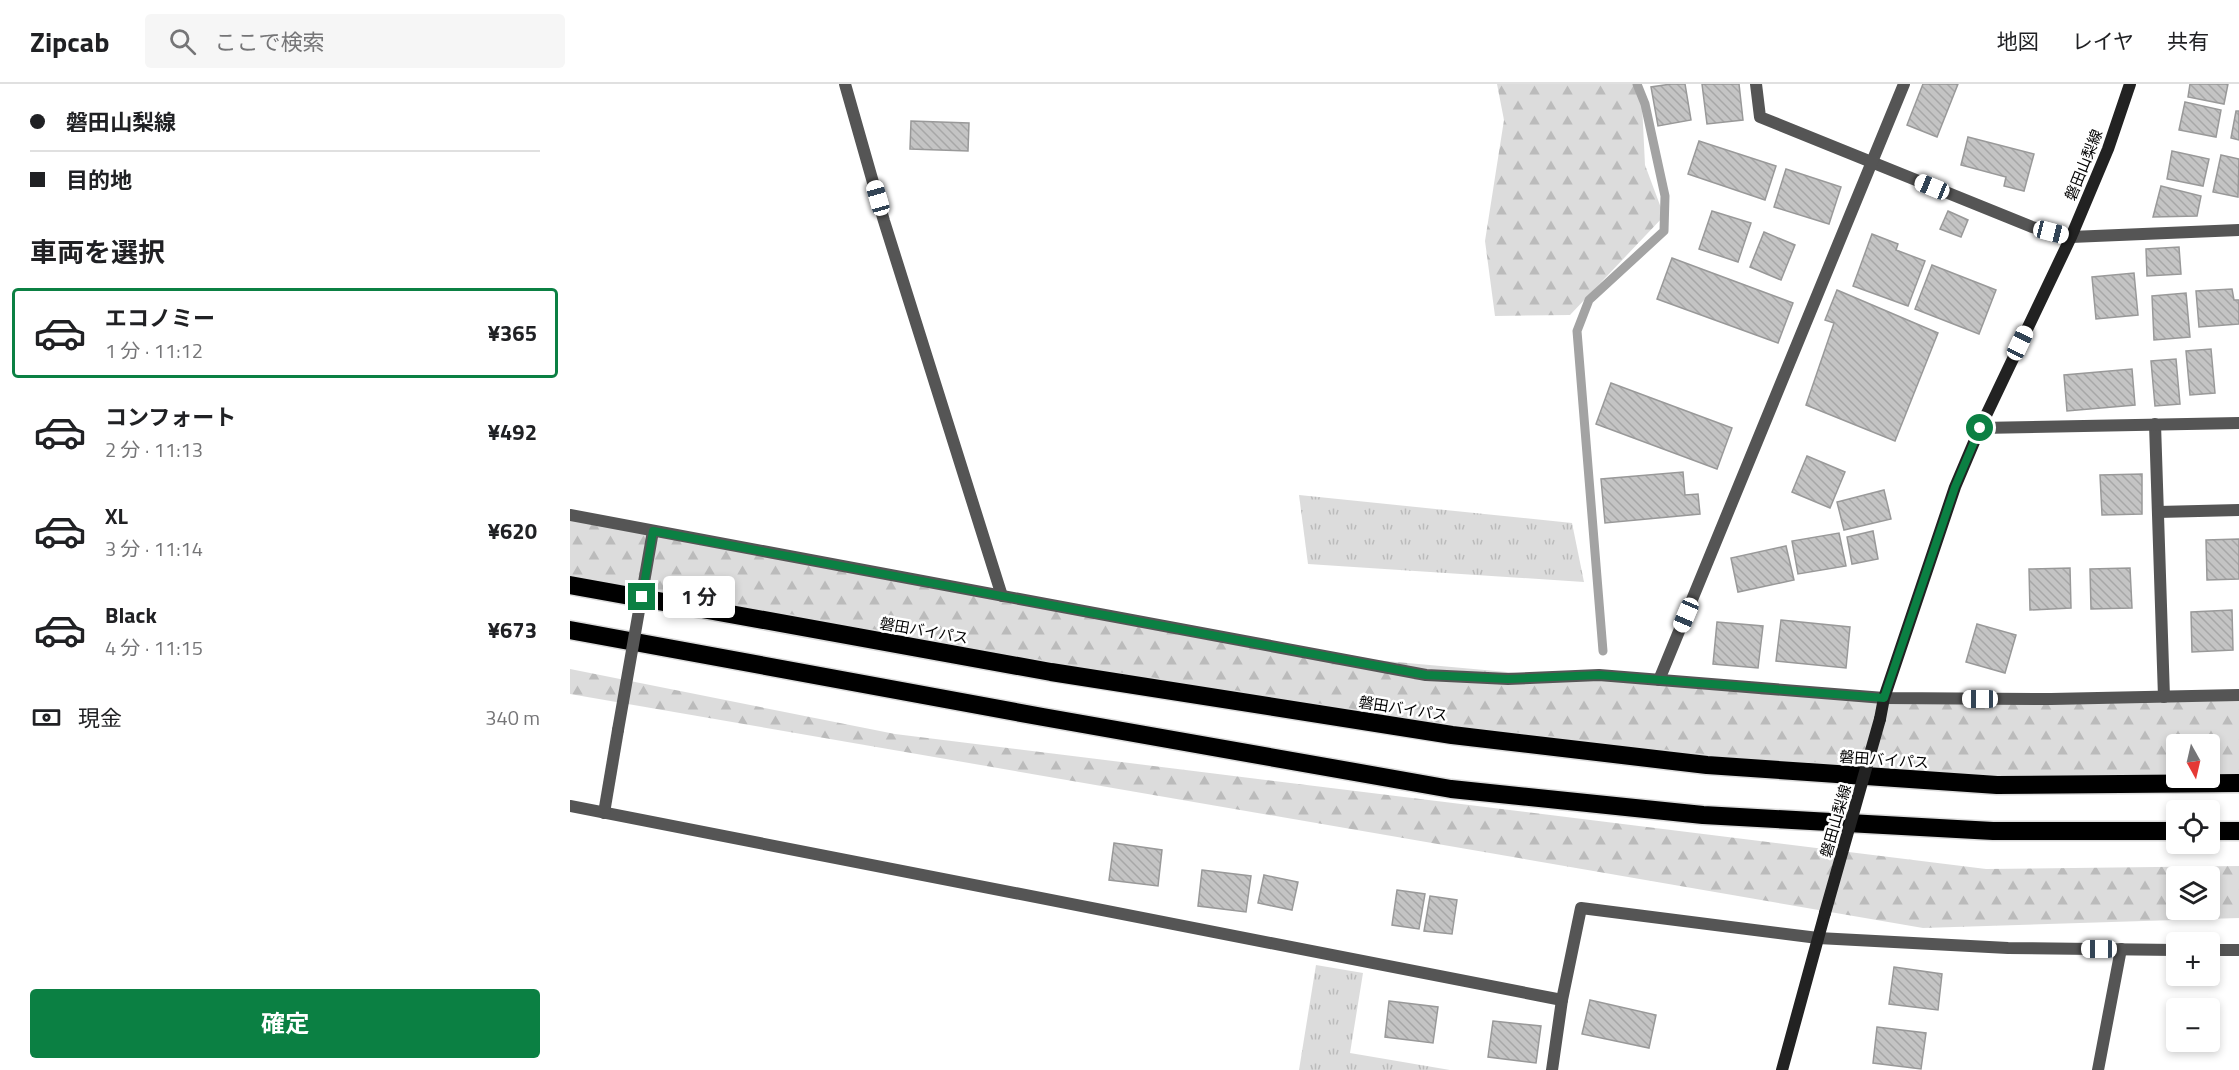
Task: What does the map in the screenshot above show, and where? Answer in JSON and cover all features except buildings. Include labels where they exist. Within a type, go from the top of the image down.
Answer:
[{"type":"highway","name":"磐田バイパス","points":[[570,585],[1051,672],[1452,735],[1707,765],[1998,785],[2239,783]]},
{"type":"highway","points":[[570,630],[1066,722],[1451,789],[1703,815],[1993,831],[2166,831]]},
{"type":"highway","points":[[2220,831],[2239,831]]},
{"type":"main road","name":"磐田山梨線","points":[[1782,1070],[1884,698],[1955,487],[1980,428],[2071,237],[2108,149],[2130,84]]},
{"type":"street","points":[[845,84],[884,221],[1002,596]]},
{"type":"street","points":[[1756,84],[1760,117],[2032,227],[2071,237],[2239,230]]},
{"type":"street","points":[[1659,680],[1904,84]]},
{"type":"street","points":[[1980,428],[2239,423]]},
{"type":"street","points":[[2156,424],[2164,697]]},
{"type":"street","points":[[2158,512],[2239,510]]},
{"type":"street","points":[[570,515],[1426,675],[1508,679],[1599,675],[1884,698],[2239,695]]},
{"type":"street","points":[[604,813],[653,531]]},
{"type":"street","points":[[570,806],[1562,1000]]},
{"type":"street","points":[[1552,1070],[1562,1000],[1581,908],[1818,938],[2008,948],[2166,950]]},
{"type":"street","points":[[2098,1070],[2121,949]]},
{"type":"street","points":[[2220,950],[2239,950]]},
{"type":"green space","points":[[1497,84],[1641,84],[1645,165],[1664,216],[1570,315],[1495,316],[1485,241],[1504,120]]},
{"type":"green space","points":[[1299,495],[1572,523],[1584,582],[1308,564]]},
{"type":"green space","points":[[570,516],[1308,654],[1562,677],[1884,698],[2239,691],[2239,778],[2220,778],[2220,734],[2166,734],[2166,779],[1940,782],[1388,725],[570,585]]},
{"type":"green space","points":[[570,669],[895,734],[1986,869],[2166,867],[2166,920],[2176,920],[1923,928],[570,694]]},
{"type":"green space","points":[[2220,866],[2239,866],[2239,918],[2220,919]]},
{"type":"green space","points":[[1316,965],[1363,973],[1350,1053],[1450,1070],[1299,1070]]},
{"type":"waterway","points":[[1603,651],[1577,331],[1589,300],[1664,231],[1665,196],[1645,104],[1637,84]]},
{"type":"route","points":[[642,597],[653,531],[1426,675],[1508,679],[1599,675],[1884,698],[1955,487],[1980,428]]}]
